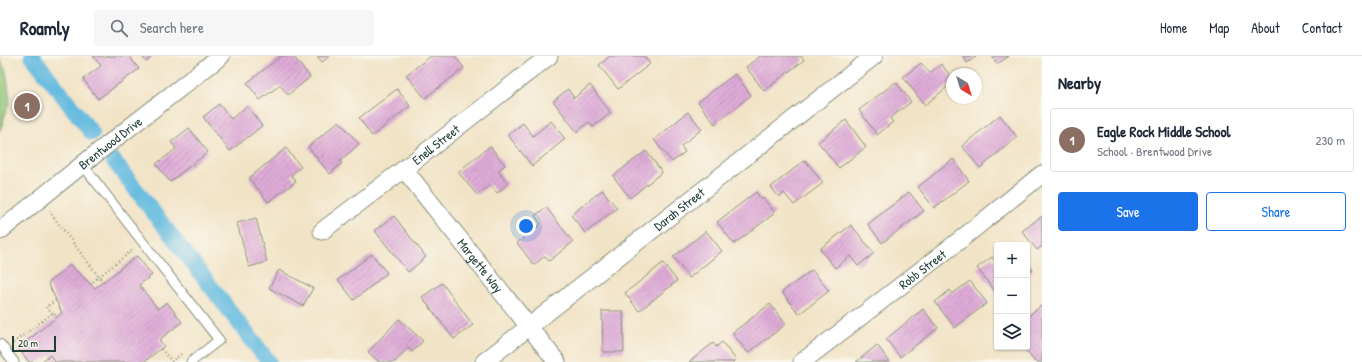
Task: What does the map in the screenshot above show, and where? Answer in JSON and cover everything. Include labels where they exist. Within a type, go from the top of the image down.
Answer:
[{"type":"street","name":"Brentwood Drive","points":[[0,231],[82,164],[221,56]]},
{"type":"street","name":"Enell Street","points":[[322,230],[404,169],[549,56]]},
{"type":"street","name":"Darah Street","points":[[484,362],[874,56]]},
{"type":"street","name":"Margette Way","points":[[404,169],[557,362]]},
{"type":"street","name":"Robb Street","points":[[802,362],[960,240],[1042,174]]},
{"type":"lane","points":[[82,164],[219,340],[191,362]]},
{"type":"lane","points":[[0,344],[14,362]]},
{"type":"path","points":[[49,210],[103,282]]},
{"type":"path","points":[[90,284],[134,249],[129,243]]},
{"type":"path","points":[[56,300],[46,307],[57,317]]},
{"type":"path","points":[[12,344],[53,313]]},
{"type":"path","points":[[161,349],[171,362],[184,352]]},
{"type":"path","points":[[47,358],[50,362]]},
{"type":"green space","points":[[0,59],[6,71],[10,99],[0,131]]},
{"type":"building","points":[[93,56],[102,56],[104,58],[107,56],[129,56],[139,69],[98,99],[83,79],[101,66]]},
{"type":"building","points":[[142,56],[153,56],[146,62]]},
{"type":"building","points":[[281,56],[293,56],[310,77],[288,95],[280,85],[260,100],[247,83]]},
{"type":"building","points":[[317,56],[330,56],[322,62]]},
{"type":"building","points":[[431,56],[455,56],[464,68],[425,98],[406,75]]},
{"type":"building","points":[[610,56],[644,56],[650,64],[618,89],[599,65]]},
{"type":"building","points":[[760,56],[801,56],[804,60],[764,91],[746,67]]},
{"type":"building","points":[[963,56],[977,56],[967,63]]},
{"type":"building","points":[[992,56],[1009,56],[997,64]]},
{"type":"building","points":[[921,63],[930,73],[941,64],[946,70],[946,88],[925,105],[903,77]]},
{"type":"building","points":[[735,74],[751,95],[715,124],[698,102]]},
{"type":"building","points":[[896,82],[911,102],[890,118],[893,122],[877,135],[859,110]]},
{"type":"building","points":[[590,85],[611,113],[593,127],[589,122],[577,132],[553,101],[568,89],[574,98]]},
{"type":"building","points":[[397,89],[410,106],[372,136],[359,118]]},
{"type":"building","points":[[219,104],[231,119],[247,106],[262,126],[230,151],[203,117]]},
{"type":"building","points":[[688,112],[702,129],[681,146],[685,152],[672,162],[654,140]]},
{"type":"building","points":[[1000,115],[1017,137],[980,168],[962,146]]},
{"type":"building","points":[[846,120],[866,147],[839,168],[818,142]]},
{"type":"building","points":[[339,121],[359,144],[340,161],[342,163],[330,174],[308,147]]},
{"type":"building","points":[[551,121],[565,139],[532,166],[508,135],[523,123],[533,136]]},
{"type":"building","points":[[189,128],[208,152],[170,182],[156,164],[176,149],[171,142]]},
{"type":"building","points":[[490,146],[505,165],[498,171],[508,184],[497,193],[490,185],[477,195],[458,172]]},
{"type":"building","points":[[286,148],[301,167],[291,175],[296,181],[268,202],[249,178]]},
{"type":"building","points":[[646,151],[662,172],[630,198],[613,176]]},
{"type":"building","points":[[953,159],[969,181],[934,208],[918,187]]},
{"type":"building","points":[[805,160],[823,183],[794,205],[784,193],[779,197],[771,187]]},
{"type":"building","points":[[602,190],[617,208],[585,233],[571,215]]},
{"type":"building","points":[[756,192],[775,213],[734,244],[717,222]]},
{"type":"building","points":[[909,192],[924,211],[882,243],[868,224]]},
{"type":"building","points":[[546,207],[573,242],[549,261],[545,256],[534,265],[517,243],[541,224],[535,216]]},
{"type":"building","points":[[394,216],[426,257],[408,272],[375,231]]},
{"type":"building","points":[[1042,216],[1042,246],[1037,250],[1022,231]]},
{"type":"building","points":[[256,218],[267,262],[249,267],[237,223]]},
{"type":"building","points":[[851,225],[874,253],[858,266],[850,256],[835,268],[820,249]]},
{"type":"building","points":[[706,231],[722,251],[689,278],[673,257]]},
{"type":"building","points":[[372,254],[387,273],[354,300],[338,280]]},
{"type":"building","points":[[137,256],[152,275],[139,285],[158,309],[167,302],[182,322],[159,340],[164,346],[144,362],[55,362],[50,355],[41,362],[29,362],[18,348],[62,313],[48,283],[70,265],[95,288]]},
{"type":"building","points":[[992,257],[994,259],[994,290],[977,268]]},
{"type":"building","points":[[663,263],[677,281],[639,311],[625,293]]},
{"type":"building","points":[[279,270],[313,288],[303,306],[269,288]]},
{"type":"building","points":[[812,270],[829,291],[799,314],[782,292]]},
{"type":"building","points":[[970,281],[987,303],[955,328],[935,302],[950,290],[952,294]]},
{"type":"building","points":[[442,283],[473,325],[454,339],[422,297]]},
{"type":"building","points":[[770,304],[786,324],[748,353],[732,333]]},
{"type":"building","points":[[1042,305],[1042,362],[1035,362],[1025,350],[1030,350],[1030,315]]},
{"type":"building","points":[[923,309],[938,328],[900,357],[886,339]]},
{"type":"building","points":[[602,311],[623,311],[624,352],[603,352]]},
{"type":"building","points":[[399,319],[423,341],[412,352],[408,348],[395,362],[379,362],[368,352]]},
{"type":"building","points":[[722,342],[736,360],[734,362],[689,362],[713,343],[716,347]]},
{"type":"building","points":[[877,345],[890,362],[856,362]]},
{"type":"waterway","points":[[32,56],[92,133]]},
{"type":"waterway","points":[[113,160],[269,362]]},
{"type":"place","name":"Eagle Rock Middle School","points":[[27,106]]}]
